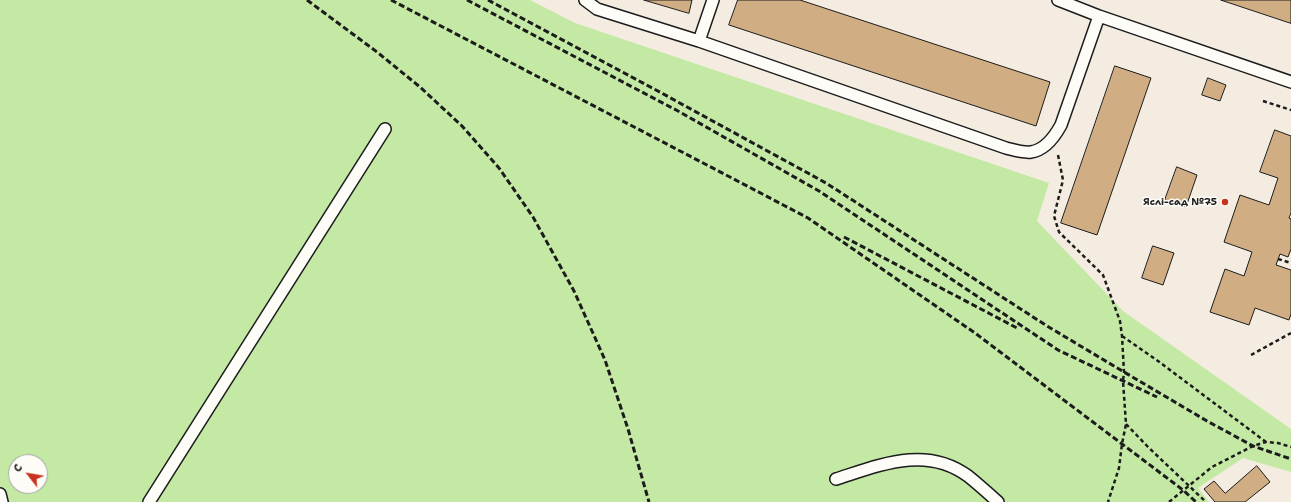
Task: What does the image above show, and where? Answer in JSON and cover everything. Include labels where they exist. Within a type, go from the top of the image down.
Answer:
[{"type":"lane","points":[[585,0],[597,9],[699,41],[1006,148],[1032,152],[1046,145],[1055,136],[1062,125],[1099,16]]},
{"type":"lane","points":[[699,41],[713,0]]},
{"type":"lane","points":[[1058,0],[1099,16],[1291,82]]},
{"type":"lane","points":[[149,502],[385,129]]},
{"type":"lane","points":[[836,479],[906,459],[928,460],[949,465],[967,475],[998,502]]},
{"type":"lane","points":[[0,494],[2,502]]},
{"type":"path","points":[[1263,101],[1291,110]]},
{"type":"path","points":[[1055,136],[1063,180],[1054,216],[1059,232],[1103,275],[1120,321],[1126,424],[1119,468],[1108,502]]},
{"type":"path","points":[[1278,259],[1291,263]]},
{"type":"path","points":[[1251,355],[1291,333]]},
{"type":"path","points":[[1122,336],[1158,361],[1266,442]]},
{"type":"path","points":[[1126,424],[1206,502]]},
{"type":"path","points":[[1169,502],[1212,467],[1253,446],[1266,442],[1278,443],[1291,447]]},
{"type":"green space","points":[[0,0],[530,0],[575,23],[1049,183],[1037,221],[1123,311],[1291,429],[1291,472],[1243,458],[1198,488],[1209,502],[0,502]]},
{"type":"building","points":[[644,0],[692,0],[689,13]]},
{"type":"building","points":[[738,0],[800,0],[1050,82],[1036,126],[729,25]]},
{"type":"building","points":[[1221,0],[1291,0],[1291,23]]},
{"type":"building","points":[[1115,66],[1151,78],[1097,235],[1061,223]]},
{"type":"building","points":[[1208,78],[1226,85],[1220,101],[1202,95]]},
{"type":"building","points":[[1275,130],[1291,136],[1291,213],[1289,218],[1291,219],[1291,249],[1288,257],[1280,254],[1276,265],[1291,270],[1291,314],[1289,320],[1255,308],[1249,325],[1210,312],[1225,269],[1244,276],[1252,252],[1224,242],[1240,195],[1269,205],[1278,178],[1260,172]]},
{"type":"building","points":[[1177,167],[1197,175],[1186,207],[1165,200]]},
{"type":"building","points":[[1153,246],[1174,253],[1163,285],[1142,278]]},
{"type":"building","points":[[1257,466],[1270,482],[1245,502],[1215,502],[1204,489],[1214,481],[1225,493]]},
{"type":"railway","points":[[307,0],[377,52],[420,87],[462,126],[499,168],[533,217],[574,291],[605,360],[628,429],[649,502]]},
{"type":"railway","points":[[391,0],[808,218],[975,333],[1183,490],[1196,502]]},
{"type":"railway","points":[[467,0],[678,111],[819,191],[1058,350],[1157,397]]},
{"type":"railway","points":[[488,0],[826,183],[1047,326],[1124,372],[1207,421],[1253,446],[1291,459]]},
{"type":"railway","points":[[844,237],[1017,328]]},
{"type":"place","name":"Яслі-сад №75","points":[[1225,202]]}]
